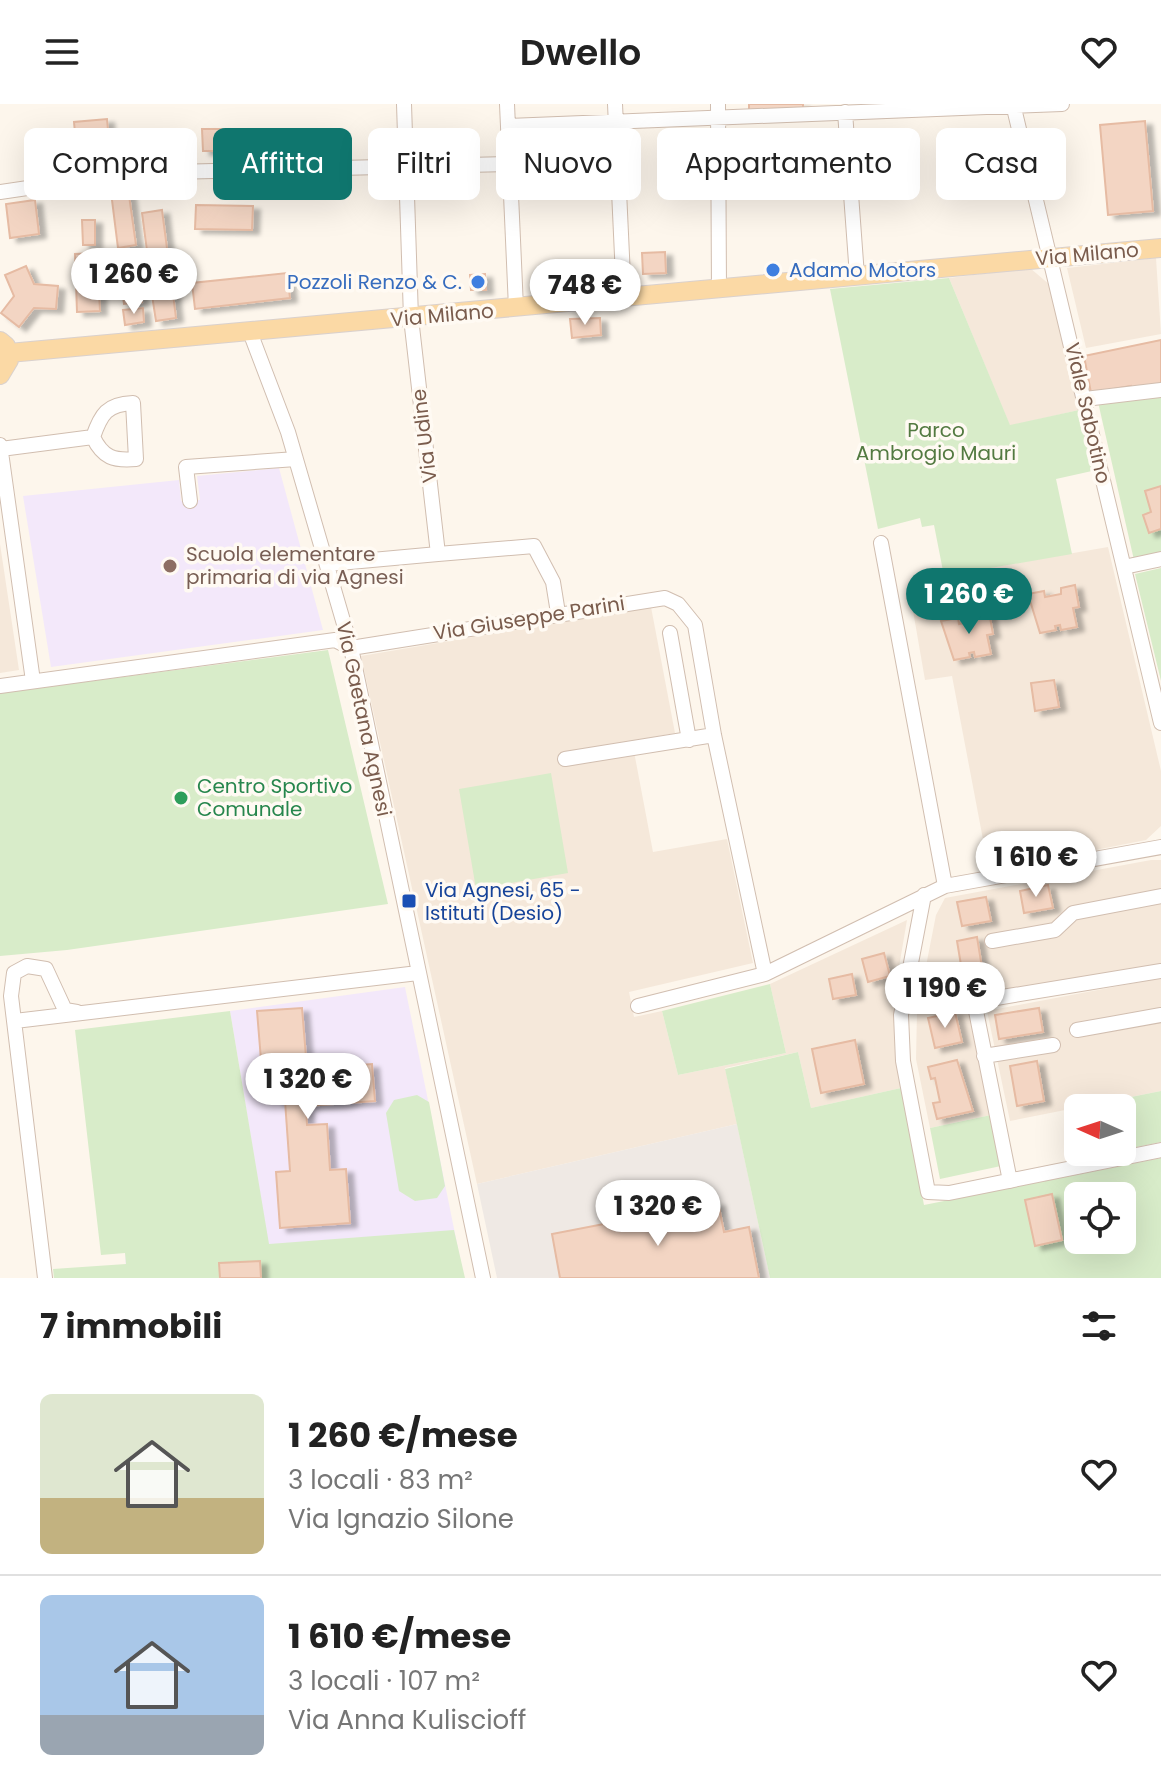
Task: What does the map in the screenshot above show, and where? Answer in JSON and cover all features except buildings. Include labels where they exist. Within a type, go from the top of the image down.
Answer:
[{"type":"main road","name":"Via Milano","points":[[0,375],[7,367],[4,347],[250,332],[1161,248]]},
{"type":"street","name":"Via Udine","points":[[404,104],[405,128]]},
{"type":"street","points":[[507,104],[508,126],[1062,104]]},
{"type":"street","points":[[615,104],[624,299]]},
{"type":"street","points":[[718,104],[719,290]]},
{"type":"street","name":"Viale Sabotino","points":[[1013,105],[1052,257],[1161,723]]},
{"type":"street","points":[[845,112],[857,276]]},
{"type":"street","points":[[0,192],[129,173],[368,167]]},
{"type":"street","name":"Via Udine","points":[[407,200],[411,318],[438,554]]},
{"type":"street","points":[[511,200],[516,308]]},
{"type":"street","name":"Via Gaetana Agnesi","points":[[250,332],[296,459],[351,648],[483,1278]]},
{"type":"street","points":[[1085,399],[1161,390]]},
{"type":"street","points":[[33,681],[7,543],[0,447],[93,437]]},
{"type":"street","points":[[190,501],[186,467],[296,459]]},
{"type":"street","points":[[881,543],[945,886]]},
{"type":"street","points":[[328,564],[534,546],[553,582],[558,613]]},
{"type":"street","points":[[1124,567],[1161,559]]},
{"type":"street","name":"Via Giuseppe Parini","points":[[0,686],[335,640],[351,648],[665,598],[678,604],[695,625],[714,735],[765,974]]},
{"type":"street","points":[[670,633],[689,740]]},
{"type":"street","points":[[565,759],[714,735]]},
{"type":"street","points":[[638,1006],[765,974],[945,886],[1161,847]]},
{"type":"street","points":[[924,895],[901,1015],[903,1061],[924,1180],[930,1193],[1010,1181],[1161,1150]]},
{"type":"street","points":[[992,941],[1055,930],[1073,913],[1161,896]]},
{"type":"street","points":[[45,1278],[11,979],[19,968],[46,969],[65,1010],[81,1013]]},
{"type":"street","points":[[1010,1181],[975,1006],[984,1000],[1161,971]]},
{"type":"street","points":[[15,1021],[418,973]]},
{"type":"street","points":[[1077,1030],[1161,1015]]},
{"type":"street","points":[[984,1056],[1053,1045]]},
{"type":"shaded area","points":[[1156,258],[1161,334],[1086,348],[1067,268]]},
{"type":"shaded area","points":[[1030,268],[1050,285],[1079,410],[1010,426],[949,278]]},
{"type":"shaded area","name":"Scuola elementare primaria di via Agnesi","points":[[279,468],[323,630],[51,667],[23,496],[179,480],[181,501],[200,500],[197,476]]},
{"type":"shaded area","points":[[0,544],[19,670],[0,673]]},
{"type":"shaded area","points":[[1108,547],[1161,771],[1161,826],[1146,840],[989,871],[952,676],[925,680],[908,582]]},
{"type":"shaded area","points":[[651,607],[675,733],[632,741],[653,852],[727,839],[753,963],[629,992],[634,1017],[662,1011],[678,1075],[786,1053],[770,984],[907,920],[893,1002],[901,1088],[811,1108],[798,1052],[725,1068],[737,1124],[477,1184],[361,656]]},
{"type":"shaded area","points":[[1161,860],[1161,965],[967,1000],[991,1115],[930,1128],[916,1059],[917,1012],[936,915],[945,898]]},
{"type":"shaded area","points":[[1161,978],[1161,1091],[1136,1096],[1064,1094],[1064,1110],[1010,1121],[987,1011]]},
{"type":"shaded area","points":[[405,987],[464,1278],[126,1278],[125,1243],[266,1229],[230,1011]]},
{"type":"shaded area","points":[[737,1124],[770,1278],[497,1278],[477,1184]]},
{"type":"green space","name":"Parco Ambrogio Mauri","points":[[949,278],[1010,425],[1079,410],[1092,471],[1056,479],[1072,554],[944,576],[934,525],[922,527],[920,518],[878,529],[830,289]]},
{"type":"green space","points":[[1161,391],[1161,553],[1134,560],[1098,402]]},
{"type":"green space","points":[[1161,568],[1161,681],[1135,574]]},
{"type":"green space","name":"Centro Sportivo Comunale","points":[[328,650],[388,904],[67,950],[0,956],[0,693]]},
{"type":"green space","points":[[551,773],[568,873],[476,889],[459,789]]},
{"type":"green space","points":[[770,984],[786,1053],[678,1075],[662,1011]]},
{"type":"green space","points":[[230,1011],[269,1244],[454,1230],[465,1278],[54,1278],[53,1269],[126,1264],[125,1253],[101,1255],[75,1030]]},
{"type":"green space","points":[[798,1052],[811,1108],[901,1088],[924,1205],[1121,1166],[1136,1166],[1136,1163],[1161,1158],[1161,1278],[770,1278],[725,1069]]},
{"type":"green space","points":[[1161,1091],[1161,1142],[1136,1147],[1136,1096]]},
{"type":"green space","points":[[417,1095],[429,1102],[445,1186],[437,1198],[415,1201],[399,1191],[386,1113],[394,1100]]},
{"type":"green space","points":[[991,1115],[1001,1166],[940,1179],[930,1128]]},
{"type":"place","name":"Adamo Motors","points":[[773,270]]},
{"type":"place","name":"Pozzoli Renzo & C.","points":[[478,282]]},
{"type":"place","name":"Scuola elementare primaria di via Agnesi","points":[[170,566]]},
{"type":"place","name":"Centro Sportivo Comunale","points":[[181,798]]},
{"type":"place","name":"Via Agnesi, 65 - Istituti (Desio)","points":[[409,901]]}]
